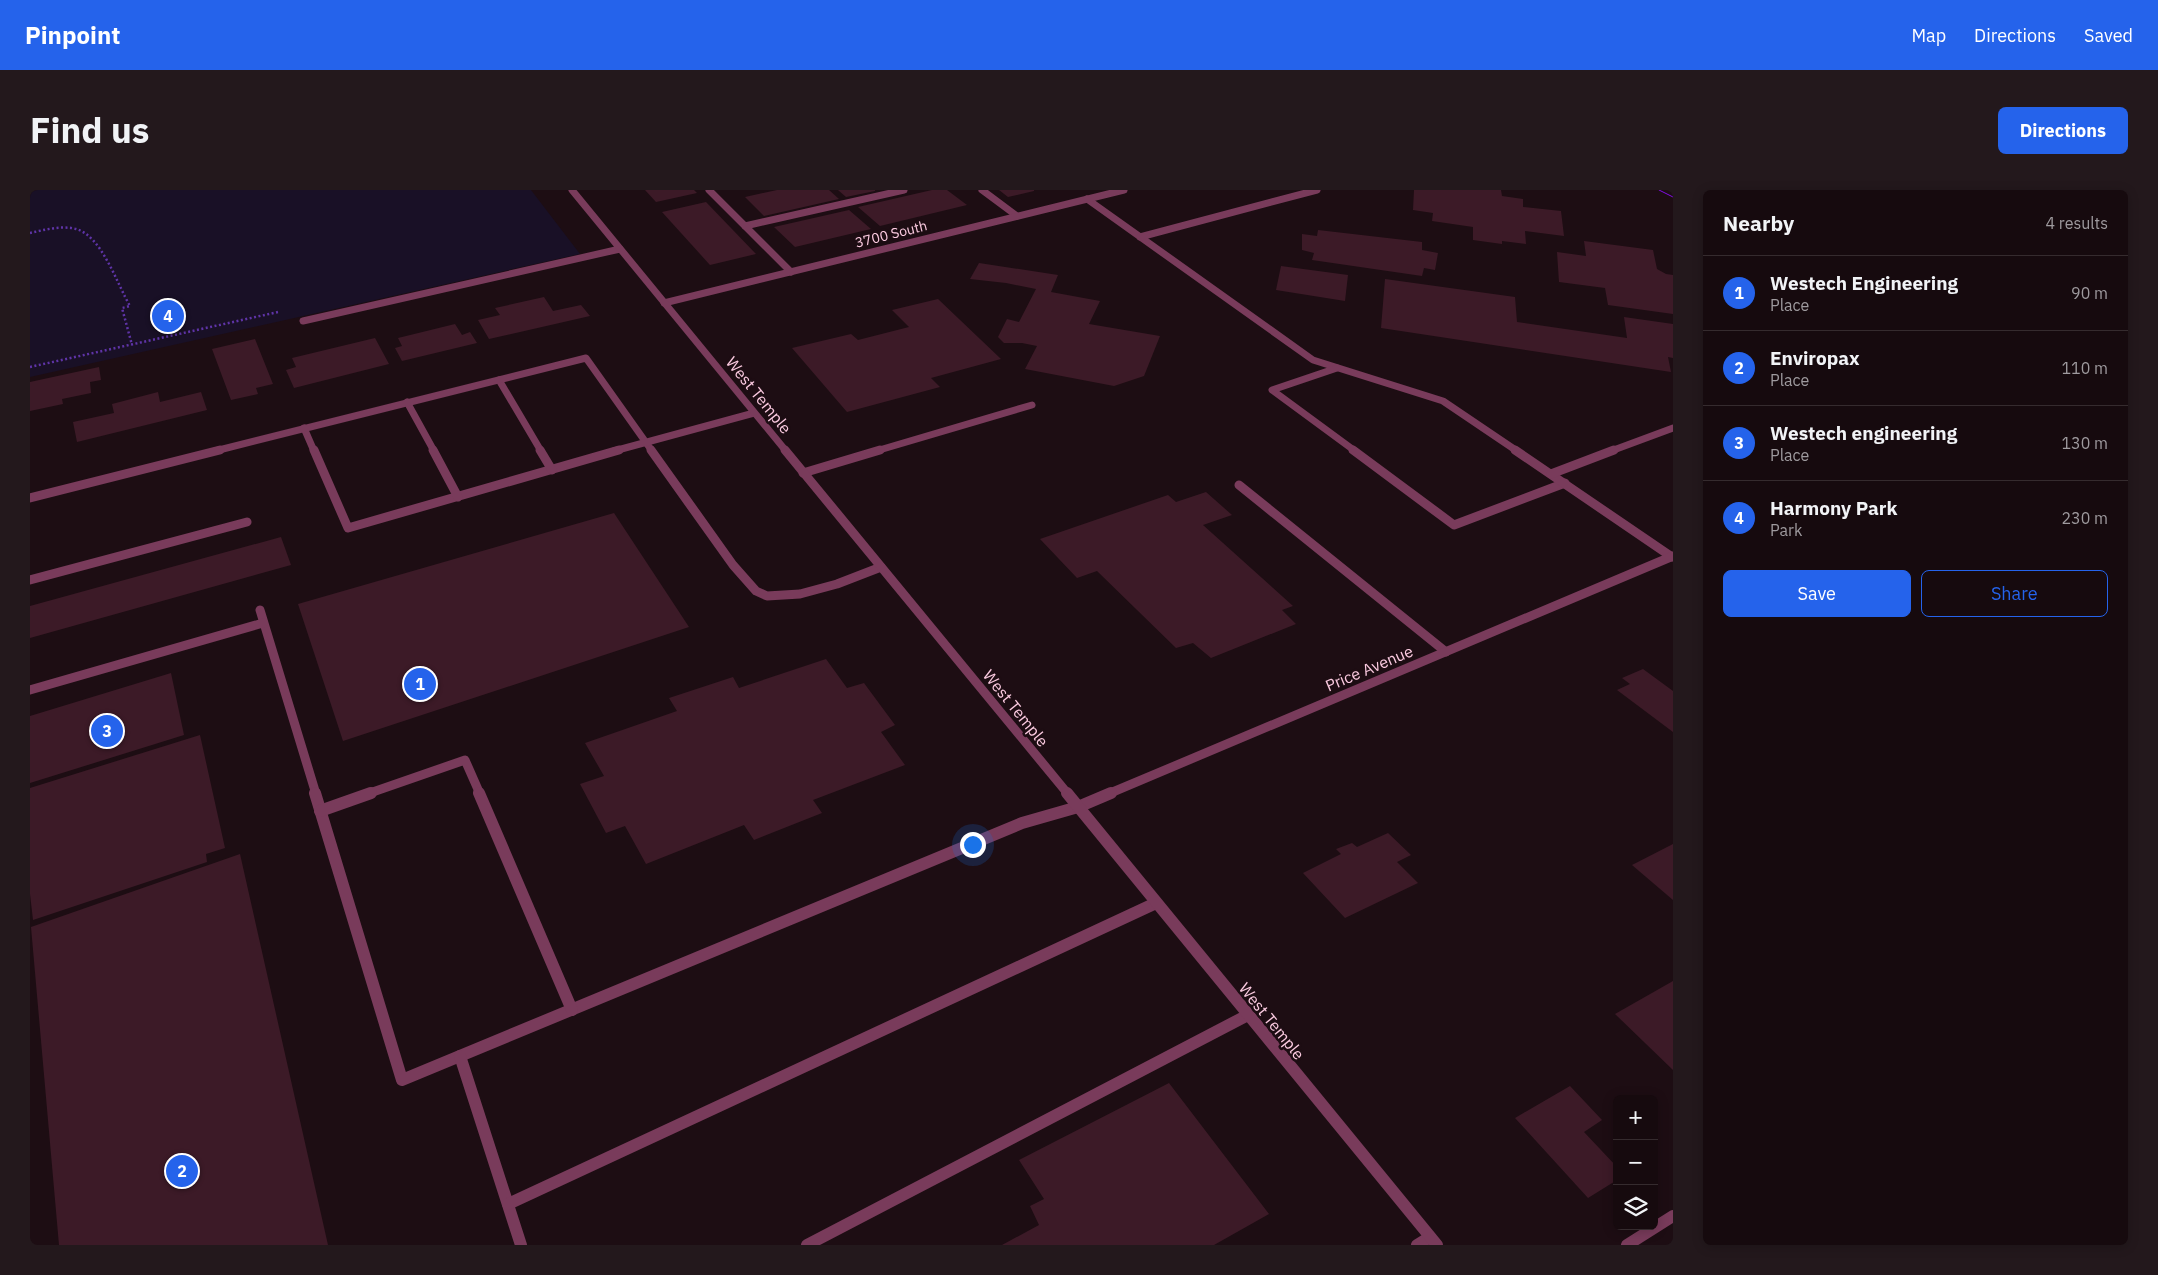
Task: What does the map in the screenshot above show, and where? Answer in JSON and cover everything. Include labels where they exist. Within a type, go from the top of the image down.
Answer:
[{"type":"street","name":"West Temple","points":[[572,190],[1434,1241]]},
{"type":"street","points":[[709,190],[790,272]]},
{"type":"street","points":[[745,226],[904,190]]},
{"type":"street","points":[[982,190],[1017,216]]},
{"type":"street","name":"3700 South","points":[[664,303],[1124,190]]},
{"type":"street","points":[[1140,237],[1317,190]]},
{"type":"street","points":[[1087,199],[1313,360],[1443,401],[1673,556]]},
{"type":"street","points":[[303,321],[620,249]]},
{"type":"street","points":[[30,498],[586,358],[733,565],[757,592],[779,598],[811,592],[882,568]]},
{"type":"street","points":[[1337,368],[1272,390],[1454,525],[1565,483]]},
{"type":"street","points":[[499,380],[552,470]]},
{"type":"street","points":[[407,402],[458,497]]},
{"type":"street","points":[[803,472],[1032,405]]},
{"type":"street","points":[[304,428],[348,528],[754,413]]},
{"type":"street","points":[[1551,474],[1673,428]]},
{"type":"street","points":[[1239,485],[1446,652]]},
{"type":"street","points":[[30,580],[248,522]]},
{"type":"street","name":"Price Avenue","points":[[320,811],[402,1080],[1022,823],[1078,807],[1673,556]]},
{"type":"street","points":[[260,610],[320,811],[465,760],[572,1010]]},
{"type":"street","points":[[30,690],[263,623]]},
{"type":"street","points":[[508,1204],[1156,903]]},
{"type":"street","points":[[807,1245],[1248,1015]]},
{"type":"street","points":[[460,1056],[521,1245]]},
{"type":"street","points":[[1627,1245],[1673,1216]]},
{"type":"street","points":[[1417,1245],[1434,1241]]},
{"type":"path","points":[[30,234],[59,228],[78,229],[91,236],[130,306],[122,308],[132,345]]},
{"type":"path","points":[[30,367],[90,354]]},
{"type":"shaded area","points":[[30,190],[531,190],[580,254],[30,377]]},
{"type":"building","points":[[645,190],[694,190],[697,193],[656,202]]},
{"type":"building","points":[[777,190],[829,190],[839,199],[764,216],[745,197]]},
{"type":"building","points":[[838,190],[875,190],[875,191],[846,197]]},
{"type":"building","points":[[932,190],[947,190],[967,205],[880,226],[858,207]]},
{"type":"building","points":[[999,190],[1034,190],[1034,191],[1008,197]]},
{"type":"building","points":[[1414,190],[1501,190],[1502,196],[1523,199],[1523,207],[1561,211],[1564,236],[1525,231],[1526,244],[1502,241],[1502,244],[1473,240],[1473,227],[1432,221],[1433,213],[1413,210]]},
{"type":"building","points":[[706,202],[756,254],[710,265],[662,212]]},
{"type":"building","points":[[849,210],[871,229],[795,247],[774,227]]},
{"type":"building","points":[[1318,230],[1422,242],[1422,250],[1438,253],[1435,270],[1424,268],[1422,276],[1312,260],[1314,253],[1302,250],[1302,234],[1317,236]]},
{"type":"building","points":[[1584,241],[1653,250],[1657,269],[1666,274],[1673,275],[1673,314],[1608,305],[1605,288],[1559,282],[1557,252],[1586,256]]},
{"type":"building","points":[[979,263],[1058,275],[1051,292],[1100,301],[1089,324],[1160,336],[1144,376],[1114,386],[1025,369],[1037,346],[1022,343],[1004,343],[998,337],[1007,319],[1019,322],[1036,289],[970,279]]},
{"type":"building","points":[[1281,266],[1348,275],[1345,301],[1276,290]]},
{"type":"building","points":[[1385,279],[1515,297],[1517,322],[1627,338],[1624,317],[1673,324],[1673,358],[1668,357],[1671,372],[1381,328]]},
{"type":"building","points":[[544,297],[553,311],[581,305],[590,316],[489,339],[478,320],[500,315],[495,308]]},
{"type":"building","points":[[938,299],[1001,359],[931,378],[940,387],[847,412],[792,348],[851,334],[858,340],[909,327],[892,310]]},
{"type":"building","points":[[455,324],[462,335],[470,332],[477,343],[402,361],[395,348],[402,346],[398,338]]},
{"type":"building","points":[[375,338],[389,364],[294,388],[286,370],[296,367],[292,358]]},
{"type":"building","points":[[255,339],[273,384],[256,388],[258,394],[231,400],[212,349]]},
{"type":"building","points":[[99,367],[101,380],[90,382],[91,393],[62,399],[63,404],[30,411],[30,382]]},
{"type":"building","points":[[158,392],[160,402],[201,392],[207,410],[77,442],[73,422],[114,413],[112,404]]},
{"type":"building","points":[[1206,492],[1232,515],[1203,525],[1293,606],[1282,610],[1296,624],[1211,658],[1193,643],[1176,648],[1097,571],[1077,578],[1040,539],[1168,495],[1176,502]]},
{"type":"building","points":[[614,513],[689,627],[343,741],[298,604]]},
{"type":"building","points":[[281,537],[291,565],[30,638],[30,606]]},
{"type":"building","points":[[826,659],[847,688],[864,683],[895,725],[881,732],[905,765],[813,800],[822,813],[754,840],[744,825],[646,864],[625,826],[606,833],[580,784],[604,776],[585,743],[677,711],[669,698],[733,677],[739,688]]},
{"type":"building","points":[[1643,669],[1673,691],[1673,732],[1617,690],[1630,684],[1622,678]]},
{"type":"building","points":[[171,673],[184,735],[30,783],[30,716]]},
{"type":"building","points":[[200,735],[225,848],[206,854],[207,862],[33,920],[30,894],[30,788]]},
{"type":"building","points":[[1388,833],[1411,855],[1397,862],[1418,883],[1345,918],[1303,873],[1341,854],[1336,849],[1352,843],[1357,847]]},
{"type":"building","points":[[1673,844],[1673,900],[1632,865]]},
{"type":"building","points":[[240,854],[328,1245],[59,1245],[31,927]]},
{"type":"building","points":[[1673,981],[1673,1070],[1615,1014]]},
{"type":"building","points":[[1169,1083],[1269,1214],[1214,1245],[1002,1245],[1039,1225],[1030,1206],[1044,1199],[1019,1160]]},
{"type":"building","points":[[1570,1086],[1602,1120],[1584,1132],[1613,1163],[1613,1182],[1588,1198],[1515,1118]]},
{"type":"tram line","points":[[1659,190],[1673,197]]},
{"type":"place","name":"Harmony Park","points":[[168,316]]},
{"type":"place","name":"Westech Engineering","points":[[420,684]]},
{"type":"place","name":"Westech engineering","points":[[107,731]]},
{"type":"place","name":"Enviropax","points":[[182,1171]]}]
